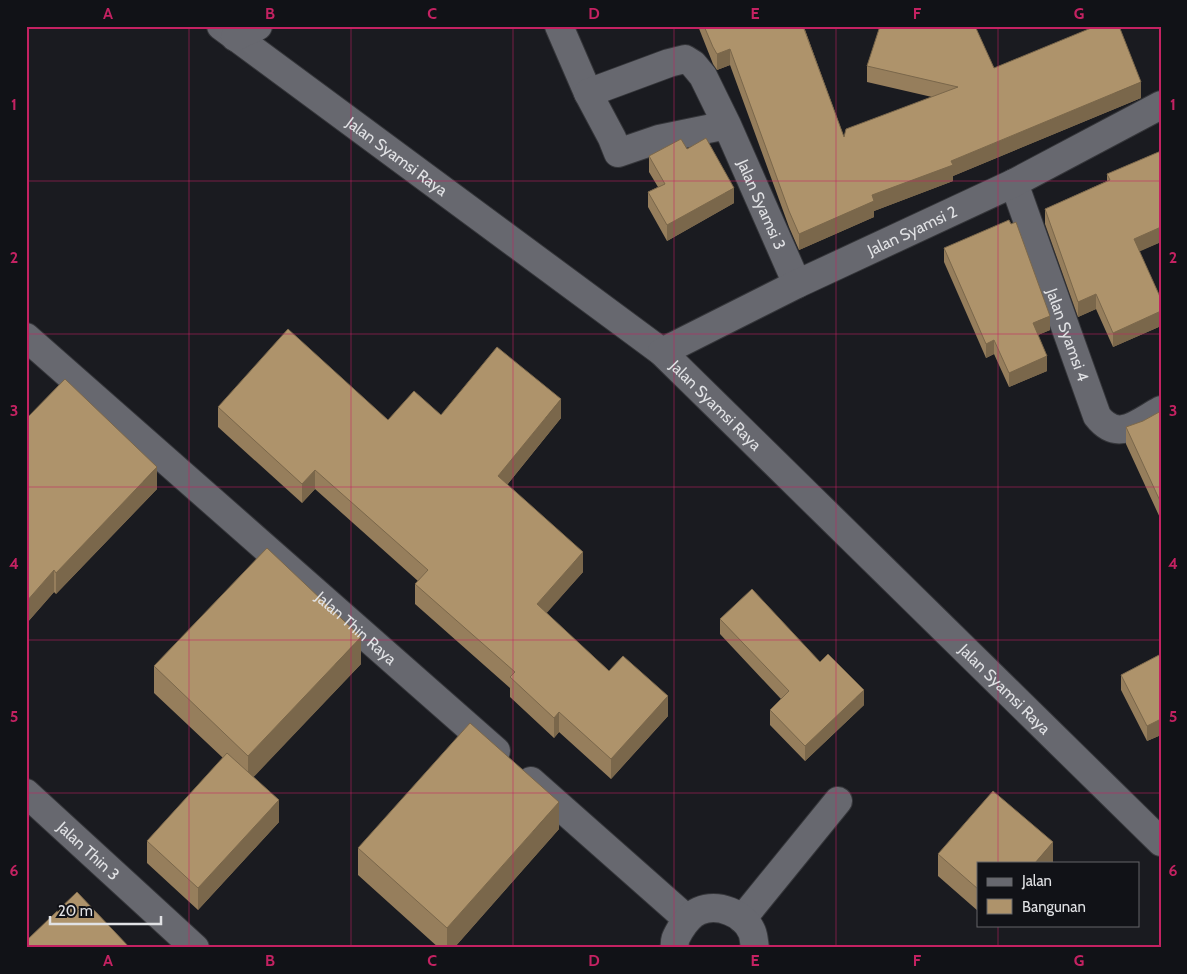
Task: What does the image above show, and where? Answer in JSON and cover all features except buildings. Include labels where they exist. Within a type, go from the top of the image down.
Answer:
[{"type":"street","points":[[559,26],[588,93],[618,153],[659,139],[727,125]]},
{"type":"street","name":"Jalan Syamsi Raya","points":[[238,30],[662,352],[1161,842]]},
{"type":"street","name":"Jalan Syamsi 3","points":[[588,93],[669,63],[685,59],[693,64],[703,76],[727,125],[797,284]]},
{"type":"street","name":"Jalan Syamsi 2","points":[[662,352],[797,284],[1014,183],[1161,105]]},
{"type":"street","name":"Jalan Syamsi 4","points":[[1014,183],[1097,416],[1103,424],[1114,430],[1123,431],[1161,410]]},
{"type":"street","name":"Jalan Thin Raya","points":[[26,337],[687,919]]},
{"type":"street","name":"Jalan Thin 3","points":[[26,793],[195,948]]},
{"type":"street","points":[[742,919],[838,801]]},
{"type":"street","points":[[676,948],[674,940],[687,919],[699,911],[715,908],[729,911],[742,919],[752,932],[755,948]]}]
